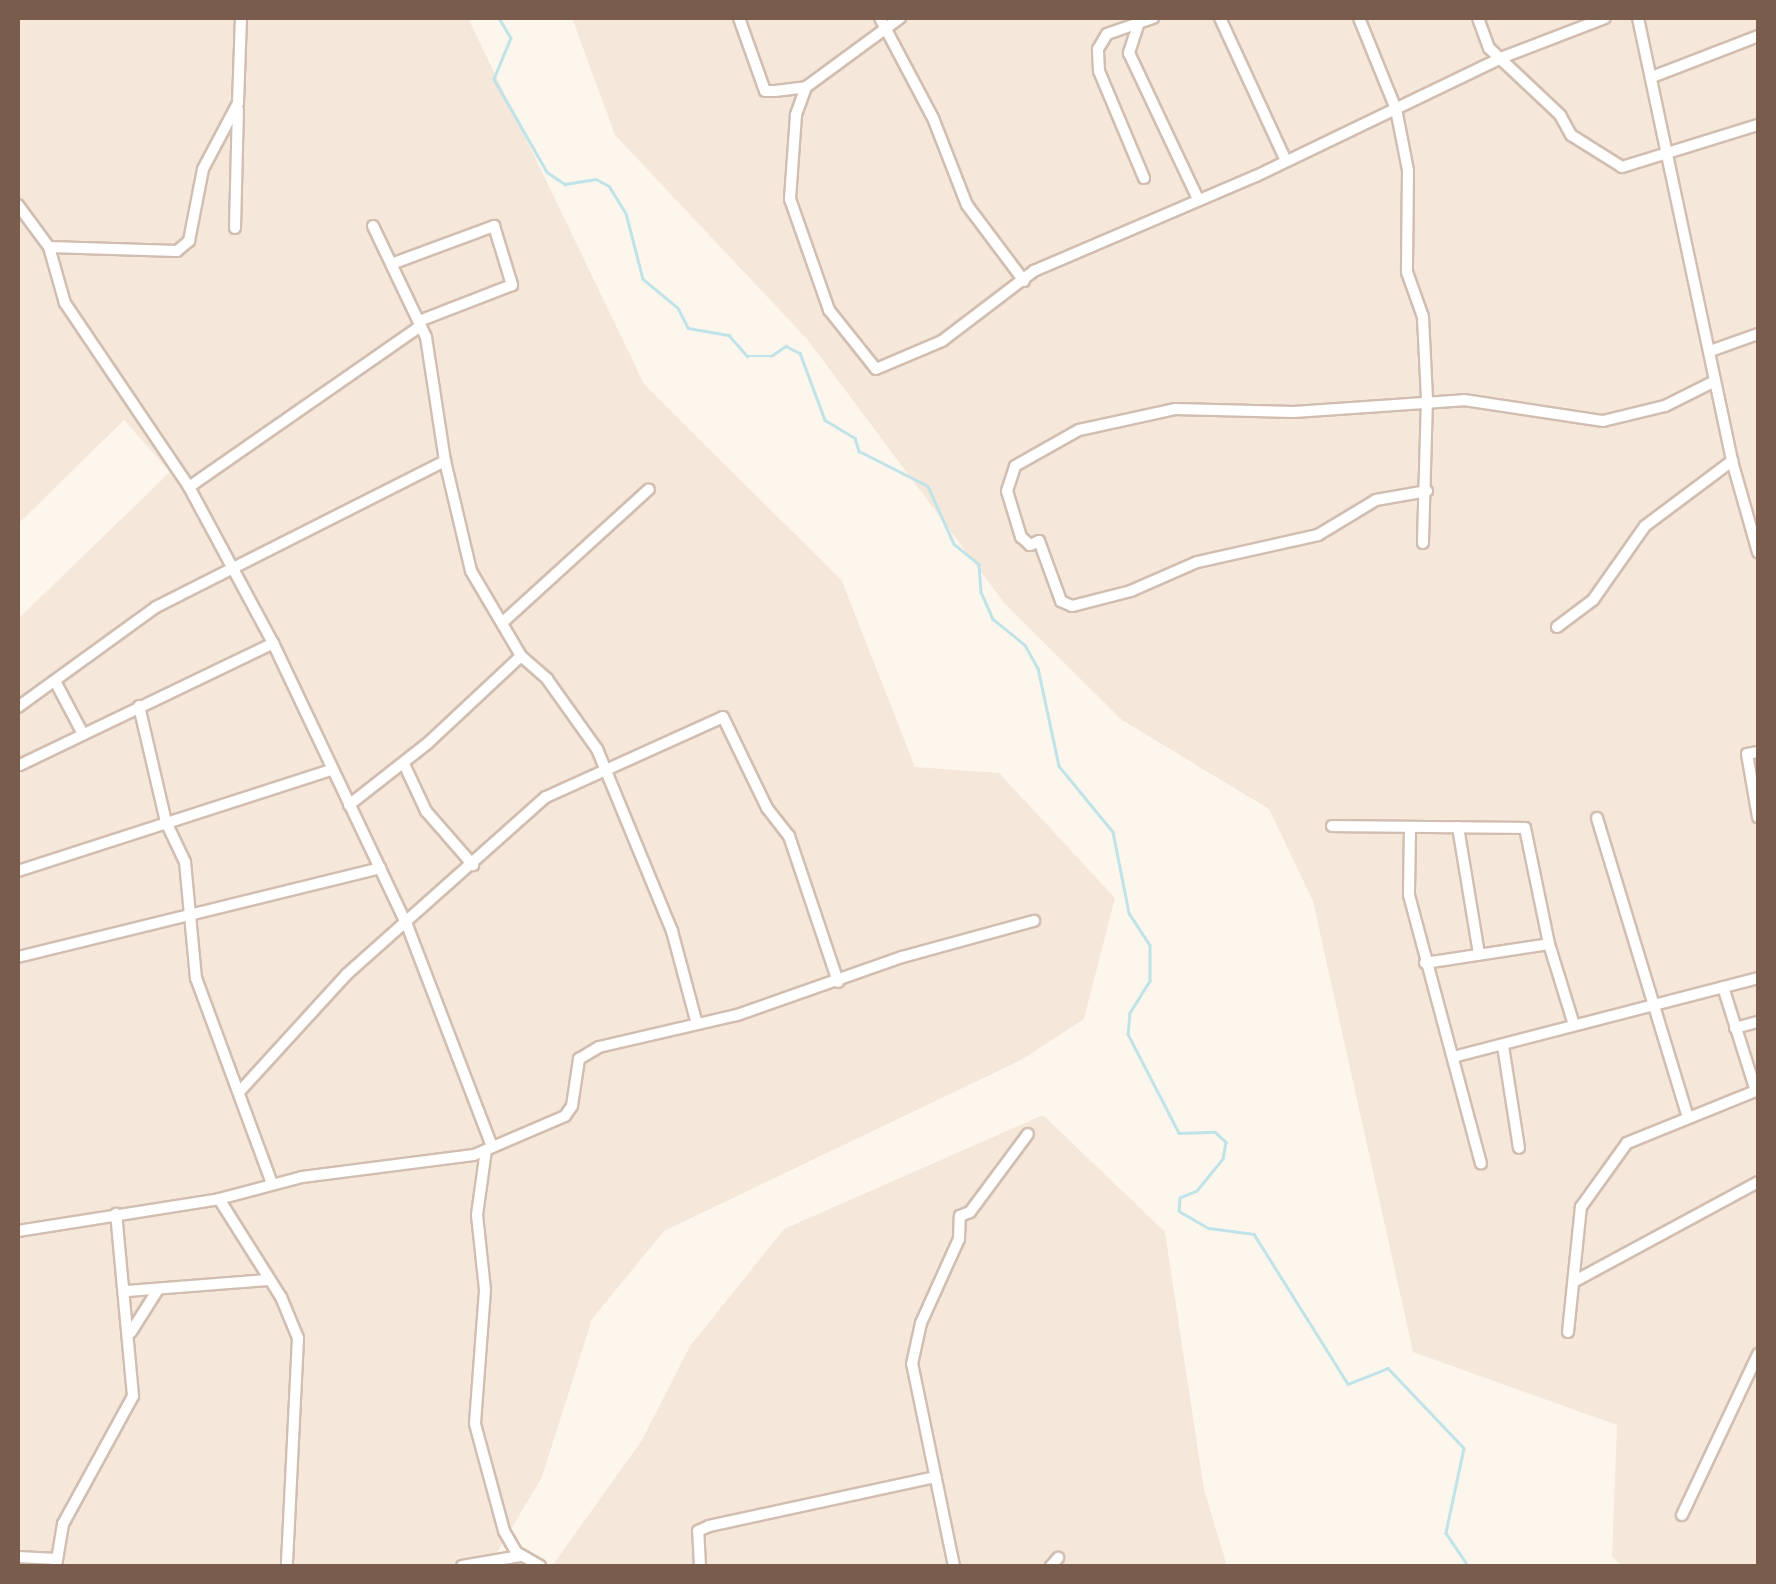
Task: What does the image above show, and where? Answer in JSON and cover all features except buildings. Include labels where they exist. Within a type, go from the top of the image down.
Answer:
[{"type":"street","points":[[235,228],[241,18]]},
{"type":"street","points":[[738,18],[765,91],[806,87],[900,18]]},
{"type":"street","points":[[880,18],[933,118],[966,204],[1024,281]]},
{"type":"street","points":[[1144,178],[1099,72],[1098,49],[1107,34],[1153,18]]},
{"type":"street","points":[[1220,18],[1286,162]]},
{"type":"street","points":[[1360,18],[1396,109],[1408,170],[1407,272],[1423,317],[1427,491],[1423,543]]},
{"type":"street","points":[[1478,18],[1489,48],[1560,115],[1579,144],[1622,167],[1758,125]]},
{"type":"street","points":[[806,87],[796,114],[790,199],[829,310],[876,369],[942,340],[969,315],[1024,281],[1286,162],[1501,58],[1606,18]]},
{"type":"street","points":[[1638,18],[1713,350],[1715,380],[1732,461],[1758,552]]},
{"type":"street","points":[[1138,22],[1129,53],[1198,199]]},
{"type":"street","points":[[1652,77],[1758,36]]},
{"type":"street","points":[[49,247],[182,248],[198,211],[203,169],[238,103]]},
{"type":"street","points":[[18,206],[49,247],[65,303],[189,487],[235,569],[407,924],[489,1148],[477,1215],[485,1290],[476,1424],[498,1517],[521,1556],[540,1566]]},
{"type":"street","points":[[373,226],[420,323],[463,550],[520,656],[578,718],[606,769],[672,931],[698,1024]]},
{"type":"street","points":[[189,487],[420,323],[512,285],[494,226],[394,263]]},
{"type":"street","points":[[1713,350],[1758,334]]},
{"type":"street","points":[[1427,491],[1376,500],[1328,532],[1196,562],[1131,591],[1072,606],[1061,601],[1039,541],[1030,545],[1021,537],[1008,491],[1015,466],[1028,456],[1107,420],[1196,405],[1294,412],[1425,407],[1464,400],[1603,421],[1665,406],[1715,380]]},
{"type":"street","points":[[18,707],[156,607],[445,461]]},
{"type":"street","points":[[1556,627],[1594,600],[1645,526],[1732,461]]},
{"type":"street","points":[[503,622],[649,489]]},
{"type":"street","points":[[20,764],[272,642]]},
{"type":"street","points":[[349,805],[404,764],[520,656]]},
{"type":"street","points":[[56,682],[83,734]]},
{"type":"street","points":[[138,706],[166,822],[185,862],[196,978],[241,1090],[272,1184]]},
{"type":"street","points":[[241,1090],[348,974],[546,798],[723,717],[767,808],[788,836],[838,982]]},
{"type":"street","points":[[1758,752],[1748,754],[1758,817]]},
{"type":"street","points":[[404,764],[426,811],[472,865]]},
{"type":"street","points":[[18,872],[330,770]]},
{"type":"street","points":[[1598,818],[1651,1006],[1687,1114]]},
{"type":"street","points":[[1332,826],[1525,828],[1548,944],[1574,1026]]},
{"type":"street","points":[[1458,827],[1480,954]]},
{"type":"street","points":[[1410,828],[1409,895],[1481,1164]]},
{"type":"street","points":[[18,957],[380,868]]},
{"type":"street","points":[[18,1231],[219,1199],[272,1184],[489,1148],[564,1116],[584,1053],[698,1024],[838,982],[902,957],[1034,921]]},
{"type":"street","points":[[1425,963],[1548,944]]},
{"type":"street","points":[[1453,1057],[1758,978]]},
{"type":"street","points":[[1568,1332],[1581,1207],[1634,1138],[1687,1114],[1757,1090],[1724,986]]},
{"type":"street","points":[[1735,1028],[1758,1022]]},
{"type":"street","points":[[1503,1046],[1519,1148]]},
{"type":"street","points":[[954,1566],[913,1373],[918,1334],[959,1239],[960,1216],[970,1212],[1028,1134]]},
{"type":"street","points":[[1575,1281],[1758,1182]]},
{"type":"street","points":[[219,1199],[298,1338],[287,1566]]},
{"type":"street","points":[[18,1557],[56,1563],[63,1524],[133,1396],[127,1291],[116,1214]]},
{"type":"street","points":[[127,1291],[268,1280]]},
{"type":"street","points":[[129,1336],[157,1291]]},
{"type":"street","points":[[1682,1515],[1758,1354]]},
{"type":"street","points":[[700,1566],[698,1530],[936,1477]]},
{"type":"street","points":[[462,1566],[521,1556]]},
{"type":"shaded area","points":[[18,18],[468,18],[644,384],[842,581],[915,767],[999,773],[1115,898],[1084,1019],[1021,1060],[664,1231],[592,1319],[542,1477],[489,1566],[18,1566],[18,619],[170,472],[124,420],[18,524]]},
{"type":"shaded area","points":[[572,18],[1758,18],[1758,1566],[1622,1566],[1612,1556],[1617,1425],[1413,1352],[1313,901],[1269,809],[1122,720],[1005,604],[807,339],[615,135]]},
{"type":"shaded area","points":[[1043,1115],[1165,1232],[1204,1490],[1227,1566],[552,1566],[642,1440],[690,1346],[784,1229]]},
{"type":"waterway","points":[[499,18],[511,38],[494,79],[547,172],[565,184],[596,179],[609,186],[626,213],[643,279],[678,308],[688,328],[729,335],[747,356],[771,356],[786,346],[800,353],[825,420],[855,438],[859,451],[928,486],[954,544],[979,564],[981,592],[993,619],[1025,645],[1038,668],[1059,766],[1113,832],[1129,913],[1150,945],[1150,981],[1130,1013],[1128,1034],[1179,1133],[1215,1132],[1226,1142],[1223,1159],[1197,1191],[1180,1198],[1179,1211],[1209,1228],[1254,1234],[1348,1384],[1388,1368],[1464,1448],[1446,1533],[1468,1566]]}]
